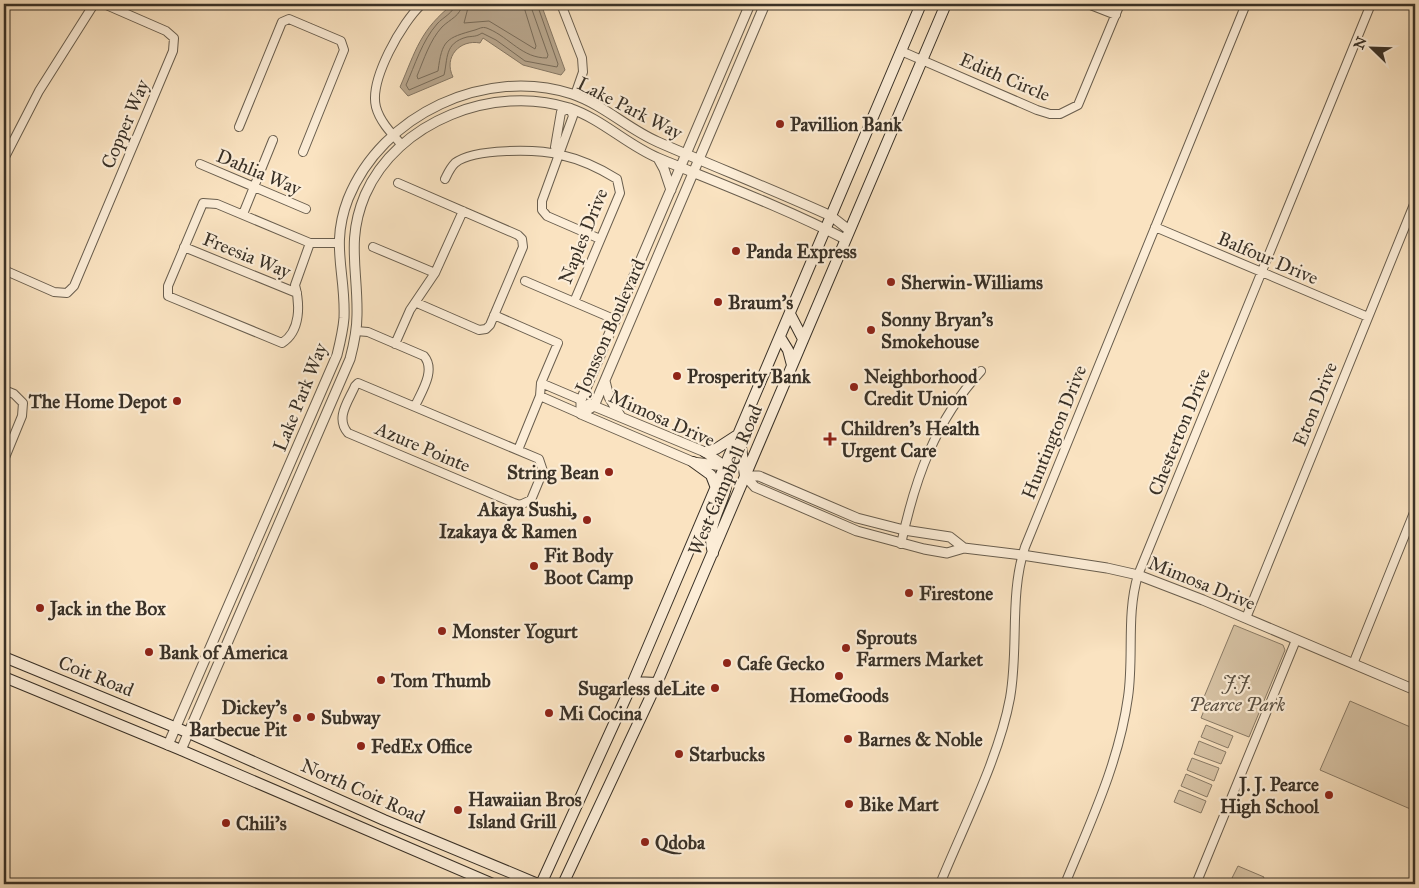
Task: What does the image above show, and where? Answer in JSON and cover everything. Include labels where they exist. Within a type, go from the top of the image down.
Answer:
[{"type":"main road","name":"West Campbell Road","points":[[539,884],[634,682],[921,4]]},
{"type":"main road","name":"West Campbell Road","points":[[563,884],[657,683],[946,4]]},
{"type":"main road","points":[[790,314],[803,339]]},
{"type":"main road","points":[[780,337],[788,350],[792,365]]},
{"type":"main road","points":[[694,462],[711,475],[716,488],[721,482],[729,478],[745,476],[739,433],[716,450],[705,452]]},
{"type":"main road","points":[[713,553],[709,541],[710,530],[729,478],[725,466],[743,463],[754,457]]},
{"type":"main road","name":"Coit Road","points":[[4,657],[176,728]]},
{"type":"main road","name":"Coit Road","points":[[4,677],[168,745]]},
{"type":"main road","points":[[634,682],[657,683]]},
{"type":"main road","points":[[634,682],[652,694]]},
{"type":"main road","name":"North Coit Road","points":[[176,728],[384,820],[539,884]]},
{"type":"main road","name":"North Coit Road","points":[[168,745],[493,884]]},
{"type":"main road","points":[[378,836],[384,820]]},
{"type":"street","points":[[4,159],[42,85],[94,4]]},
{"type":"street","name":"Copper Way","points":[[4,270],[54,292],[67,293],[74,286],[173,51],[174,38],[166,31],[104,4]]},
{"type":"street","points":[[402,145],[383,121],[376,107],[377,85],[398,34],[406,21],[422,4]]},
{"type":"street","points":[[561,4],[582,58],[583,72],[570,108],[573,116],[542,201],[542,210],[547,216],[600,239]]},
{"type":"street","name":"Jonsson Boulevard","points":[[750,4],[581,400],[582,414],[594,406],[765,4]]},
{"type":"street","points":[[1088,4],[1116,15]]},
{"type":"street","name":"Edith Circle","points":[[901,51],[1038,110],[1050,114],[1060,114],[1078,105],[1120,4]]},
{"type":"street","name":"Huntington Drive","points":[[940,884],[994,753],[1010,700],[1016,654],[1016,592],[1022,555],[1246,4]]},
{"type":"street","name":"Chesterton Drive","points":[[1065,884],[1105,786],[1120,734],[1130,681],[1131,610],[1138,575],[1371,4]]},
{"type":"street","points":[[239,126],[282,22],[289,19],[341,41],[344,50],[303,152]]},
{"type":"street","name":"Lake Park Way","points":[[168,745],[337,355],[344,318],[338,243],[344,211],[356,182],[373,154],[392,134],[429,110],[484,89],[530,86],[551,88],[575,95],[606,110],[643,134],[699,160],[831,216],[847,234]]},
{"type":"street","name":"Lake Park Way","points":[[181,750],[347,368],[356,331],[357,304],[353,258],[357,220],[371,182],[402,145],[423,129],[443,118],[494,103],[533,100],[570,108],[591,118],[645,152],[658,158],[825,229],[847,234]]},
{"type":"street","points":[[559,154],[555,147],[559,120],[561,112],[570,108]]},
{"type":"street","points":[[243,214],[273,140]]},
{"type":"street","points":[[446,179],[449,170],[456,162],[469,156],[486,153],[559,154]]},
{"type":"street","name":"Naples Drive","points":[[559,154],[612,176],[619,182],[620,193],[574,302]]},
{"type":"street","points":[[658,158],[664,169],[670,190]]},
{"type":"street","name":"Dahlia Way","points":[[200,164],[306,209]]},
{"type":"street","points":[[398,183],[518,235],[522,240],[523,247],[494,315],[486,329],[480,330],[417,303]]},
{"type":"street","name":"Eton Drive","points":[[1246,618],[1415,202]]},
{"type":"street","points":[[310,242],[295,286],[298,317],[288,339],[282,343],[168,296],[168,286],[203,203],[217,204],[310,242],[338,243]]},
{"type":"street","points":[[395,344],[406,317],[436,273],[463,211]]},
{"type":"street","name":"Balfour Drive","points":[[1155,227],[1368,317]]},
{"type":"street","name":"Freesia Way","points":[[184,247],[297,293]]},
{"type":"street","points":[[373,247],[436,273]]},
{"type":"street","points":[[633,279],[646,285]]},
{"type":"street","points":[[526,281],[616,320]]},
{"type":"street","points":[[356,331],[378,336],[424,356],[429,362],[430,370],[415,406],[518,450],[540,396],[541,383],[558,342],[494,315]]},
{"type":"street","points":[[901,544],[914,489],[934,437],[964,389],[981,371]]},
{"type":"street","points":[[605,381],[609,397],[622,417]]},
{"type":"street","name":"Azure Pointe","points":[[415,406],[358,383],[341,417],[342,426],[348,433],[520,505],[531,500],[543,471],[539,460],[518,450]]},
{"type":"street","points":[[541,383],[581,400]]},
{"type":"street","points":[[4,390],[14,394],[23,402],[22,416],[4,460]]},
{"type":"street","points":[[540,396],[582,414]]},
{"type":"street","name":"Mimosa Drive","points":[[581,400],[705,452],[725,466]]},
{"type":"street","name":"Mimosa Drive","points":[[582,414],[694,462],[725,466]]},
{"type":"street","points":[[644,441],[652,430]]},
{"type":"street","name":"Mimosa Drive","points":[[745,476],[759,476],[857,518],[904,530],[950,537],[964,548]]},
{"type":"street","name":"Mimosa Drive","points":[[745,476],[755,487],[836,522],[901,544],[947,553],[964,548],[1022,555],[1107,568],[1138,575],[1174,588],[1415,690]]},
{"type":"street","points":[[834,508],[836,522]]},
{"type":"street","points":[[1353,664],[1415,510]]},
{"type":"street","points":[[1196,884],[1296,640]]},
{"type":"green space","name":"J.J. Pearce Park","points":[[1234,625],[1283,645],[1285,650],[1249,737],[1201,718],[1205,708],[1204,697]]},
{"type":"green space","points":[[1350,701],[1415,729],[1415,811],[1320,770]]},
{"type":"green space","points":[[1206,725],[1233,736],[1228,748],[1201,737]]},
{"type":"green space","points":[[1199,741],[1226,752],[1221,764],[1194,754]]},
{"type":"green space","points":[[1192,758],[1219,768],[1214,781],[1187,770]]},
{"type":"green space","points":[[1186,774],[1212,785],[1207,797],[1181,786]]},
{"type":"green space","points":[[1179,790],[1206,801],[1201,813],[1174,802]]},
{"type":"green space","points":[[1238,866],[1264,877],[1261,884],[1247,884],[1232,878]]},
{"type":"water","points":[[453,4],[541,4],[565,70],[561,75],[523,65],[483,38],[480,43],[466,44],[455,51],[450,63],[453,77],[408,96],[400,87],[415,51],[433,23]]},
{"type":"place","name":"Pavillion Bank","points":[[780,124]]},
{"type":"place","name":"Panda Express","points":[[736,251]]},
{"type":"place","name":"Sherwin-Williams","points":[[891,282]]},
{"type":"place","name":"Braum's","points":[[718,302]]},
{"type":"place","name":"Sonny Bryan's Smokehouse","points":[[871,330]]},
{"type":"place","name":"Prosperity Bank","points":[[677,376]]},
{"type":"place","name":"Neighborhood Credit Union","points":[[854,387]]},
{"type":"place","name":"The Home Depot","points":[[177,401]]},
{"type":"place","name":"Children's Health Urgent Care","points":[[830,439]]},
{"type":"place","name":"String Bean","points":[[609,472]]},
{"type":"place","name":"Akaya Sushi, Izakaya & Ramen","points":[[587,520]]},
{"type":"place","name":"Fit Body Boot Camp","points":[[534,566]]},
{"type":"place","name":"Firestone","points":[[909,593]]},
{"type":"place","name":"Jack in the Box","points":[[40,608]]},
{"type":"place","name":"Monster Yogurt","points":[[442,631]]},
{"type":"place","name":"Sprouts Farmers Market","points":[[846,648]]},
{"type":"place","name":"Bank of America","points":[[149,652]]},
{"type":"place","name":"Cafe Gecko","points":[[727,663]]},
{"type":"place","name":"HomeGoods","points":[[839,676]]},
{"type":"place","name":"Tom Thumb","points":[[381,680]]},
{"type":"place","name":"Sugarless deLite","points":[[715,688]]},
{"type":"place","name":"Mi Cocina","points":[[549,713]]},
{"type":"place","name":"Subway","points":[[311,717]]},
{"type":"place","name":"Dickey's Barbecue Pit","points":[[297,718]]},
{"type":"place","name":"Barnes & Noble","points":[[848,739]]},
{"type":"place","name":"FedEx Office","points":[[361,746]]},
{"type":"place","name":"Starbucks","points":[[679,754]]},
{"type":"place","name":"J. J. Pearce High School","points":[[1329,795]]},
{"type":"place","name":"Bike Mart","points":[[849,804]]},
{"type":"place","name":"Hawaiian Bros Island Grill","points":[[458,810]]},
{"type":"place","name":"Chili's","points":[[226,823]]},
{"type":"place","name":"Qdoba","points":[[645,842]]}]
